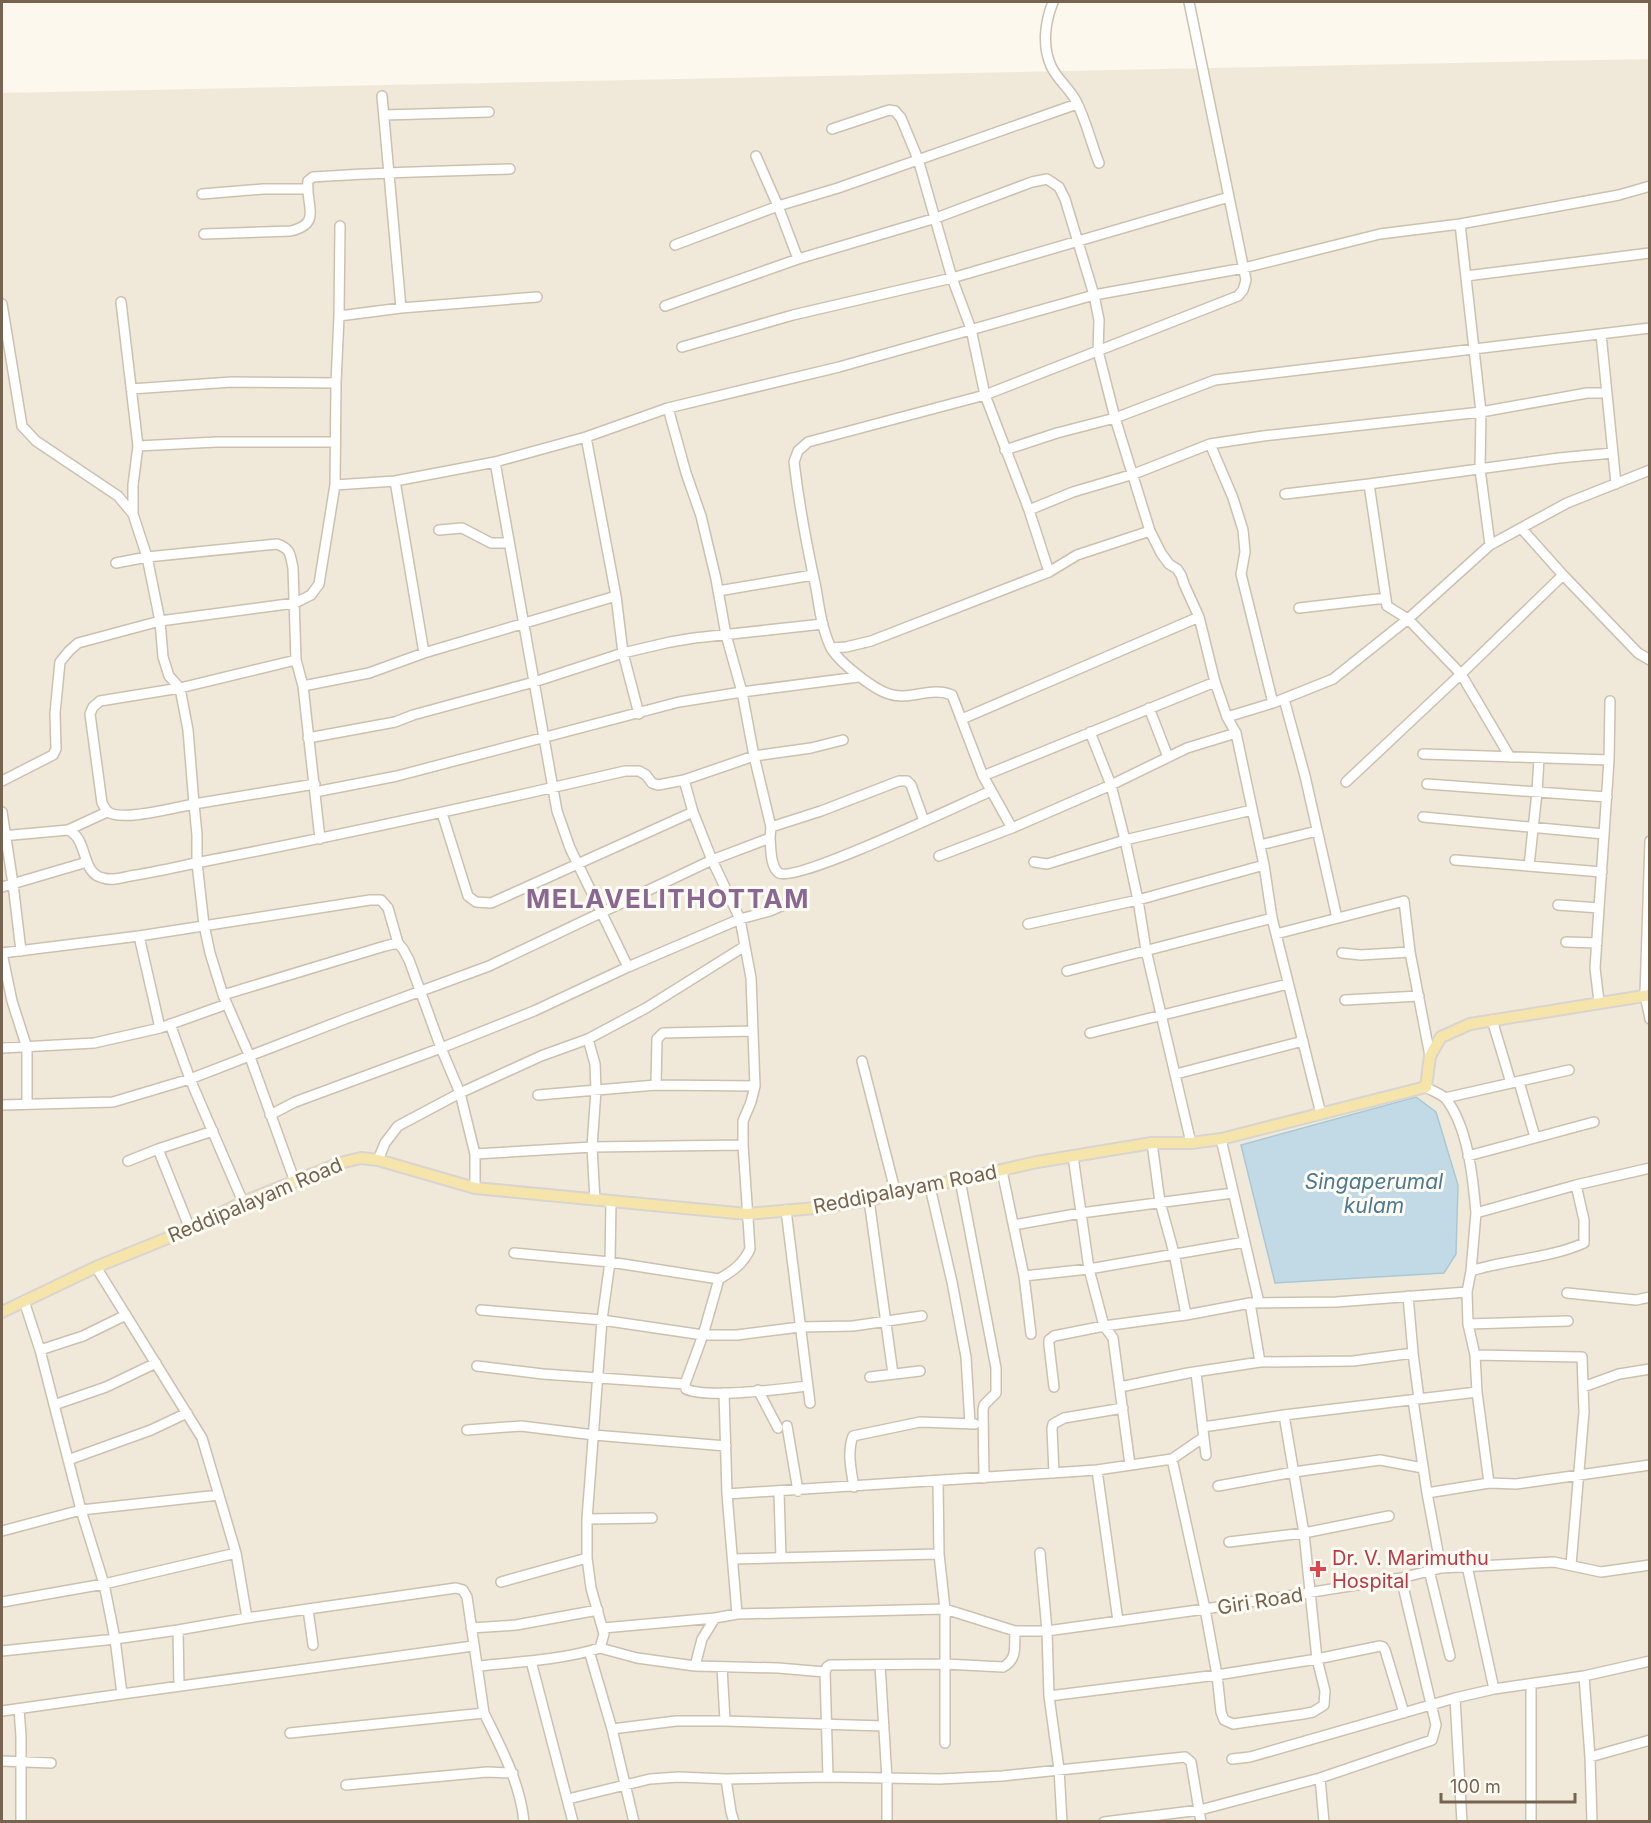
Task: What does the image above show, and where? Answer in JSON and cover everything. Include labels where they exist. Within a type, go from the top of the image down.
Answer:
[{"type":"main road","points":[[1426,1087],[1430,1056],[1441,1036],[1470,1024],[1647,995]]},
{"type":"main road","name":"Reddipalayam Road","points":[[2,1312],[96,1267],[190,1229],[243,1202],[340,1163],[361,1158],[378,1160],[475,1188],[747,1214],[869,1200],[1037,1162],[1152,1143],[1191,1143],[1221,1138],[1426,1087]]},
{"type":"street","points":[[1053,2],[1045,35],[1048,56],[1051,66],[1077,104],[1098,163]]},
{"type":"street","points":[[1012,828],[983,776],[952,695],[933,691],[904,696],[890,695],[858,676],[831,648],[823,624],[813,575],[794,462],[798,451],[808,442],[985,395],[1238,296],[1246,280],[1244,268],[1189,2]]},
{"type":"street","points":[[382,96],[401,308]]},
{"type":"street","points":[[675,245],[778,206],[838,188],[1077,104]]},
{"type":"street","points":[[832,129],[889,110],[895,111],[901,118],[918,159],[952,278],[971,329],[985,395],[1029,510],[1049,572]]},
{"type":"street","points":[[384,115],[489,112]]},
{"type":"street","points":[[756,156],[798,260]]},
{"type":"street","points":[[204,234],[291,231],[302,228],[308,224],[310,217],[307,189],[308,181],[313,177],[353,173],[390,174],[510,169]]},
{"type":"street","points":[[665,306],[798,260],[936,218],[1032,182],[1047,179],[1059,188],[1065,199],[1094,295],[1099,320],[1098,351],[1115,418],[1150,531],[1161,554],[1181,575],[1199,617],[1215,682],[1227,717],[1236,733],[1264,865],[1272,918],[1321,1114]]},
{"type":"street","points":[[334,485],[395,481],[495,462],[586,436],[668,408],[839,367],[1094,295],[1244,268],[1380,234],[1460,224],[1619,195],[1650,186]]},
{"type":"street","points":[[202,194],[263,189],[307,189]]},
{"type":"street","points":[[682,347],[793,315],[952,278],[1229,196]]},
{"type":"street","points":[[1460,224],[1481,412],[1480,469],[1491,545]]},
{"type":"street","points":[[2,781],[53,755],[56,749],[55,713],[60,662],[78,643],[160,621],[295,603],[310,595],[319,584],[334,485],[340,226]]},
{"type":"street","points":[[1466,276],[1650,254]]},
{"type":"street","points":[[339,316],[401,308],[537,297]]},
{"type":"street","points":[[121,302],[138,446],[133,485],[133,514],[147,557],[160,621],[163,657],[169,675],[180,688],[188,730],[197,835],[197,863],[204,925],[225,1000],[250,1057],[295,1182]]},
{"type":"street","points":[[2,304],[22,426],[36,441],[118,495],[133,514]]},
{"type":"street","points":[[1005,450],[1115,418],[1215,380],[1650,328]]},
{"type":"street","points":[[1601,334],[1616,484]]},
{"type":"street","points":[[131,390],[181,384],[232,382],[336,383]]},
{"type":"street","points":[[1029,510],[1073,492],[1134,474],[1210,444],[1481,412],[1587,393],[1607,393]]},
{"type":"street","points":[[668,408],[701,516],[726,635],[742,692],[771,827],[770,838],[774,867],[780,873],[790,874],[817,867],[990,791]]},
{"type":"street","points":[[586,436],[616,596],[623,653],[639,714]]},
{"type":"street","points":[[138,446],[216,442],[335,442]]},
{"type":"street","points":[[1210,444],[1233,498],[1243,530],[1245,552],[1241,574],[1273,703]]},
{"type":"street","points":[[1285,495],[1613,453]]},
{"type":"street","points":[[495,462],[557,811],[570,848],[628,966]]},
{"type":"street","points":[[1227,717],[1273,703],[1333,679],[1408,619],[1491,545],[1567,503],[1650,470]]},
{"type":"street","points":[[395,481],[424,653]]},
{"type":"street","points":[[1369,484],[1387,606],[1408,619],[1461,674],[1510,757]]},
{"type":"street","points":[[439,530],[462,528],[491,543],[508,543]]},
{"type":"street","points":[[1521,528],[1638,653],[1650,660]]},
{"type":"street","points":[[831,648],[871,641],[1049,572],[1077,555],[1150,531]]},
{"type":"street","points":[[116,563],[147,557],[277,544],[286,547],[293,568],[296,660],[303,686],[320,839]]},
{"type":"street","points":[[718,591],[813,575]]},
{"type":"street","points":[[1346,782],[1563,575]]},
{"type":"street","points":[[303,686],[369,674],[424,653],[616,596]]},
{"type":"street","points":[[1299,608],[1386,598]]},
{"type":"street","points":[[962,719],[1199,617]]},
{"type":"street","points":[[308,738],[395,722],[534,682],[623,653],[694,638],[823,624]]},
{"type":"street","points":[[296,660],[180,688],[100,700],[93,706],[90,714],[102,803],[107,812],[115,816],[129,816],[194,804],[398,776],[679,702],[858,676]]},
{"type":"street","points":[[983,776],[1215,682]]},
{"type":"street","points":[[1284,699],[1305,776],[1337,918]]},
{"type":"street","points":[[1599,1002],[1595,968],[1607,796],[1610,701]]},
{"type":"street","points":[[1149,708],[1168,757]]},
{"type":"street","points":[[1090,732],[1111,785],[1125,840],[1146,951],[1191,1143]]},
{"type":"street","points":[[939,856],[1012,828],[1111,785],[1187,748],[1236,733]]},
{"type":"street","points":[[68,830],[74,832],[80,839],[87,862],[94,874],[112,879],[320,839],[625,771],[639,771],[658,786],[684,780],[754,756],[811,748],[843,740]]},
{"type":"street","points":[[1423,754],[1609,760]]},
{"type":"street","points":[[1529,866],[1539,758]]},
{"type":"street","points":[[514,1253],[610,1262],[719,1279],[733,1271],[745,1260],[750,1250],[743,1121],[752,1102],[755,1086],[751,978],[740,919],[712,860],[693,812],[684,780]]},
{"type":"street","points":[[771,827],[899,781],[907,781],[911,785],[924,821]]},
{"type":"street","points":[[1427,784],[1607,796]]},
{"type":"street","points":[[1034,862],[1047,864],[1125,840],[1252,810]]},
{"type":"street","points":[[2,812],[3,835],[14,884],[21,951]]},
{"type":"street","points":[[3,835],[68,830],[107,812]]},
{"type":"street","points":[[442,813],[468,896],[476,902],[491,903],[693,812]]},
{"type":"street","points":[[1423,817],[1604,834]]},
{"type":"street","points":[[1260,845],[1317,831]]},
{"type":"street","points":[[2,1105],[113,1102],[190,1079],[345,1018],[489,966],[712,860],[770,838]]},
{"type":"street","points":[[1650,841],[1647,995],[1650,1019]]},
{"type":"street","points":[[1455,860],[1602,872]]},
{"type":"street","points":[[2,887],[87,862]]},
{"type":"street","points":[[1028,924],[1138,900],[1264,865]]},
{"type":"street","points":[[270,1115],[295,1102],[534,1011],[628,966],[740,919],[770,911],[797,899]]},
{"type":"street","points":[[27,1104],[27,1048],[12,1001],[2,953],[139,936],[381,900],[388,908],[398,944],[409,960],[460,1093],[475,1154],[475,1188]]},
{"type":"street","points":[[1276,934],[1404,901],[1410,952],[1430,1056]]},
{"type":"street","points":[[1558,905],[1599,908]]},
{"type":"street","points":[[1067,971],[1272,918]]},
{"type":"street","points":[[139,936],[160,1028]]},
{"type":"street","points":[[1566,942],[1597,943]]},
{"type":"street","points":[[2,1048],[94,1043],[160,1028],[225,1000],[398,944]]},
{"type":"street","points":[[378,1160],[385,1143],[398,1126],[460,1093],[541,1056],[588,1039],[646,1008],[745,946]]},
{"type":"street","points":[[1342,953],[1361,955],[1410,952]]},
{"type":"street","points":[[1090,1033],[1288,984]]},
{"type":"street","points":[[1345,1000],[1419,996]]},
{"type":"street","points":[[1492,1020],[1535,1137]]},
{"type":"street","points":[[170,1024],[190,1079],[243,1202]]},
{"type":"street","points":[[656,1085],[657,1039],[663,1033],[753,1031]]},
{"type":"street","points":[[588,1039],[596,1064],[592,1147],[595,1200]]},
{"type":"street","points":[[1176,1074],[1303,1041]]},
{"type":"street","points":[[862,1061],[896,1194]]},
{"type":"street","points":[[1445,1098],[1569,1071]]},
{"type":"street","points":[[538,1095],[656,1085],[755,1086]]},
{"type":"street","points":[[1426,1087],[1445,1098],[1461,1126],[1472,1172],[1476,1213],[1467,1292],[1468,1324],[1475,1355],[1477,1392],[1489,1483]]},
{"type":"street","points":[[1468,1156],[1594,1122]]},
{"type":"street","points":[[128,1161],[213,1131]]},
{"type":"street","points":[[1221,1138],[1245,1242],[1255,1303],[1260,1362]]},
{"type":"street","points":[[1152,1143],[1160,1202],[1174,1253],[1186,1315]]},
{"type":"street","points":[[475,1154],[592,1147],[743,1145]]},
{"type":"street","points":[[158,1149],[190,1229]]},
{"type":"street","points":[[1073,1156],[1089,1269],[1104,1326],[1113,1338],[1130,1465]]},
{"type":"street","points":[[1476,1213],[1576,1185],[1650,1168]]},
{"type":"street","points":[[1002,1171],[1024,1276],[1031,1334]]},
{"type":"street","points":[[960,1180],[996,1368],[996,1393],[984,1405],[984,1478]]},
{"type":"street","points":[[1471,1271],[1489,1265],[1566,1251],[1584,1243],[1584,1220],[1576,1185]]},
{"type":"street","points":[[930,1187],[952,1282],[966,1357],[970,1424]]},
{"type":"street","points":[[1014,1225],[1081,1213],[1233,1193]]},
{"type":"street","points":[[869,1200],[893,1374]]},
{"type":"street","points":[[600,1648],[604,1634],[591,1588],[587,1558],[587,1519],[602,1320],[610,1262],[611,1202]]},
{"type":"street","points":[[786,1210],[810,1402]]},
{"type":"street","points":[[1024,1276],[1089,1269],[1245,1242]]},
{"type":"street","points":[[96,1267],[202,1438],[236,1553],[247,1617]]},
{"type":"street","points":[[719,1279],[703,1335],[685,1384],[686,1389],[692,1392],[724,1393],[808,1386]]},
{"type":"street","points":[[1054,1387],[1049,1345],[1051,1338],[1057,1334],[1255,1303],[1336,1302],[1467,1292]]},
{"type":"street","points":[[1567,1293],[1636,1300],[1650,1298]]},
{"type":"street","points":[[1408,1296],[1423,1468],[1441,1568]]},
{"type":"street","points":[[24,1302],[40,1350],[81,1510],[104,1584],[115,1639],[122,1694]]},
{"type":"street","points":[[482,1310],[602,1320],[703,1335],[736,1335],[801,1327],[853,1326],[922,1316]]},
{"type":"street","points":[[40,1350],[83,1336],[126,1316]]},
{"type":"street","points":[[1468,1324],[1568,1321]]},
{"type":"street","points":[[1120,1387],[1260,1362],[1353,1361],[1413,1353]]},
{"type":"street","points":[[1475,1355],[1581,1357],[1584,1412],[1571,1565]]},
{"type":"street","points":[[54,1405],[106,1387],[156,1363]]},
{"type":"street","points":[[477,1366],[685,1384]]},
{"type":"street","points":[[1583,1387],[1619,1374],[1650,1370]]},
{"type":"street","points":[[870,1377],[920,1371]]},
{"type":"street","points":[[1196,1372],[1206,1455]]},
{"type":"street","points":[[758,1390],[783,1427],[798,1491]]},
{"type":"street","points":[[727,1494],[1097,1470],[1172,1459],[1203,1432],[1284,1415],[1477,1392]]},
{"type":"street","points":[[724,1393],[727,1494],[737,1614]]},
{"type":"street","points":[[1054,1473],[1053,1424],[1064,1418],[1123,1408]]},
{"type":"street","points":[[68,1460],[151,1430],[187,1413]]},
{"type":"street","points":[[1172,1459],[1205,1609],[1224,1720],[1233,1724],[1313,1712],[1324,1705],[1325,1691],[1317,1659],[1304,1533],[1284,1415]]},
{"type":"street","points":[[854,1487],[850,1464],[850,1443],[853,1436],[920,1422],[983,1424]]},
{"type":"street","points":[[467,1430],[521,1426],[594,1435],[726,1446]]},
{"type":"street","points":[[1218,1486],[1380,1460],[1423,1468]]},
{"type":"street","points":[[1427,1493],[1489,1483],[1516,1484],[1650,1464]]},
{"type":"street","points":[[1097,1470],[1118,1621]]},
{"type":"street","points":[[938,1481],[939,1554],[945,1609],[945,1743]]},
{"type":"street","points":[[778,1492],[781,1557]]},
{"type":"street","points":[[2,1531],[81,1510],[219,1495]]},
{"type":"street","points":[[1229,1542],[1304,1533],[1389,1516]]},
{"type":"street","points":[[587,1519],[652,1518]]},
{"type":"street","points":[[2,1602],[104,1584],[236,1553]]},
{"type":"street","points":[[1040,1553],[1047,1631],[1049,1696],[1059,1769],[1062,1821]]},
{"type":"street","points":[[733,1559],[939,1554]]},
{"type":"street","points":[[501,1582],[587,1558]]},
{"type":"street","name":"Giri Road","points":[[603,1628],[737,1614],[945,1609],[1015,1631],[1047,1631],[1310,1593],[1401,1578],[1441,1568],[1554,1562],[1601,1572],[1650,1565]]},
{"type":"street","points":[[1467,1566],[1494,1689]]},
{"type":"street","points":[[1429,1570],[1450,1656]]},
{"type":"street","points":[[1104,1821],[1200,1810],[1320,1778],[1432,1740],[1436,1725],[1401,1578]]},
{"type":"street","points":[[2,1651],[115,1639],[247,1617],[456,1588],[464,1590],[484,1713],[513,1773],[523,1806],[524,1821]]},
{"type":"street","points":[[308,1609],[313,1645]]},
{"type":"street","points":[[471,1628],[516,1625],[598,1610]]},
{"type":"street","points":[[695,1666],[702,1639],[715,1617]]},
{"type":"street","points":[[178,1630],[179,1686]]},
{"type":"street","points":[[828,1777],[825,1724],[825,1672],[827,1667],[830,1665],[945,1664],[1003,1667],[1011,1662],[1014,1655],[1015,1631]]},
{"type":"street","points":[[2,1711],[473,1646]]},
{"type":"street","points":[[1049,1696],[1217,1675],[1317,1659],[1376,1646],[1383,1647],[1404,1713]]},
{"type":"street","points":[[478,1666],[531,1661],[600,1648],[637,1658],[695,1666],[778,1668],[825,1672]]},
{"type":"street","points":[[589,1651],[601,1687],[634,1821]]},
{"type":"street","points":[[531,1661],[573,1821]]},
{"type":"street","points":[[1232,1758],[1250,1757],[1455,1698],[1494,1689],[1584,1676],[1650,1661]]},
{"type":"street","points":[[880,1665],[887,1779],[887,1821]]},
{"type":"street","points":[[722,1667],[725,1721]]},
{"type":"street","points":[[1584,1676],[1592,1821]]},
{"type":"street","points":[[1531,1685],[1531,1821]]},
{"type":"street","points":[[1455,1698],[1462,1821]]},
{"type":"street","points":[[19,1709],[22,1761],[21,1821]]},
{"type":"street","points":[[290,1733],[484,1713]]},
{"type":"street","points":[[612,1729],[676,1721],[884,1726]]},
{"type":"street","points":[[1590,1757],[1650,1740]]},
{"type":"street","points":[[568,1799],[650,1779],[679,1777],[726,1779],[992,1777],[1185,1757],[1191,1762],[1201,1821]]},
{"type":"street","points":[[2,1761],[51,1763]]},
{"type":"street","points":[[346,1785],[513,1773]]},
{"type":"street","points":[[1320,1778],[1324,1821]]},
{"type":"street","points":[[726,1779],[730,1812],[734,1821]]},
{"type":"shaded area","points":[[1649,59],[1649,1821],[2,1821],[2,93]]},
{"type":"water","name":"Singaperumal kulam","points":[[1416,1097],[1436,1112],[1458,1185],[1456,1254],[1444,1273],[1275,1283],[1241,1145]]},
{"type":"place","name":"Dr. V. Marimuthu Hospital","points":[[1318,1569]]},
{"type":"district","name":"MELAVELITHOTTAM","points":[[668,899]]}]
